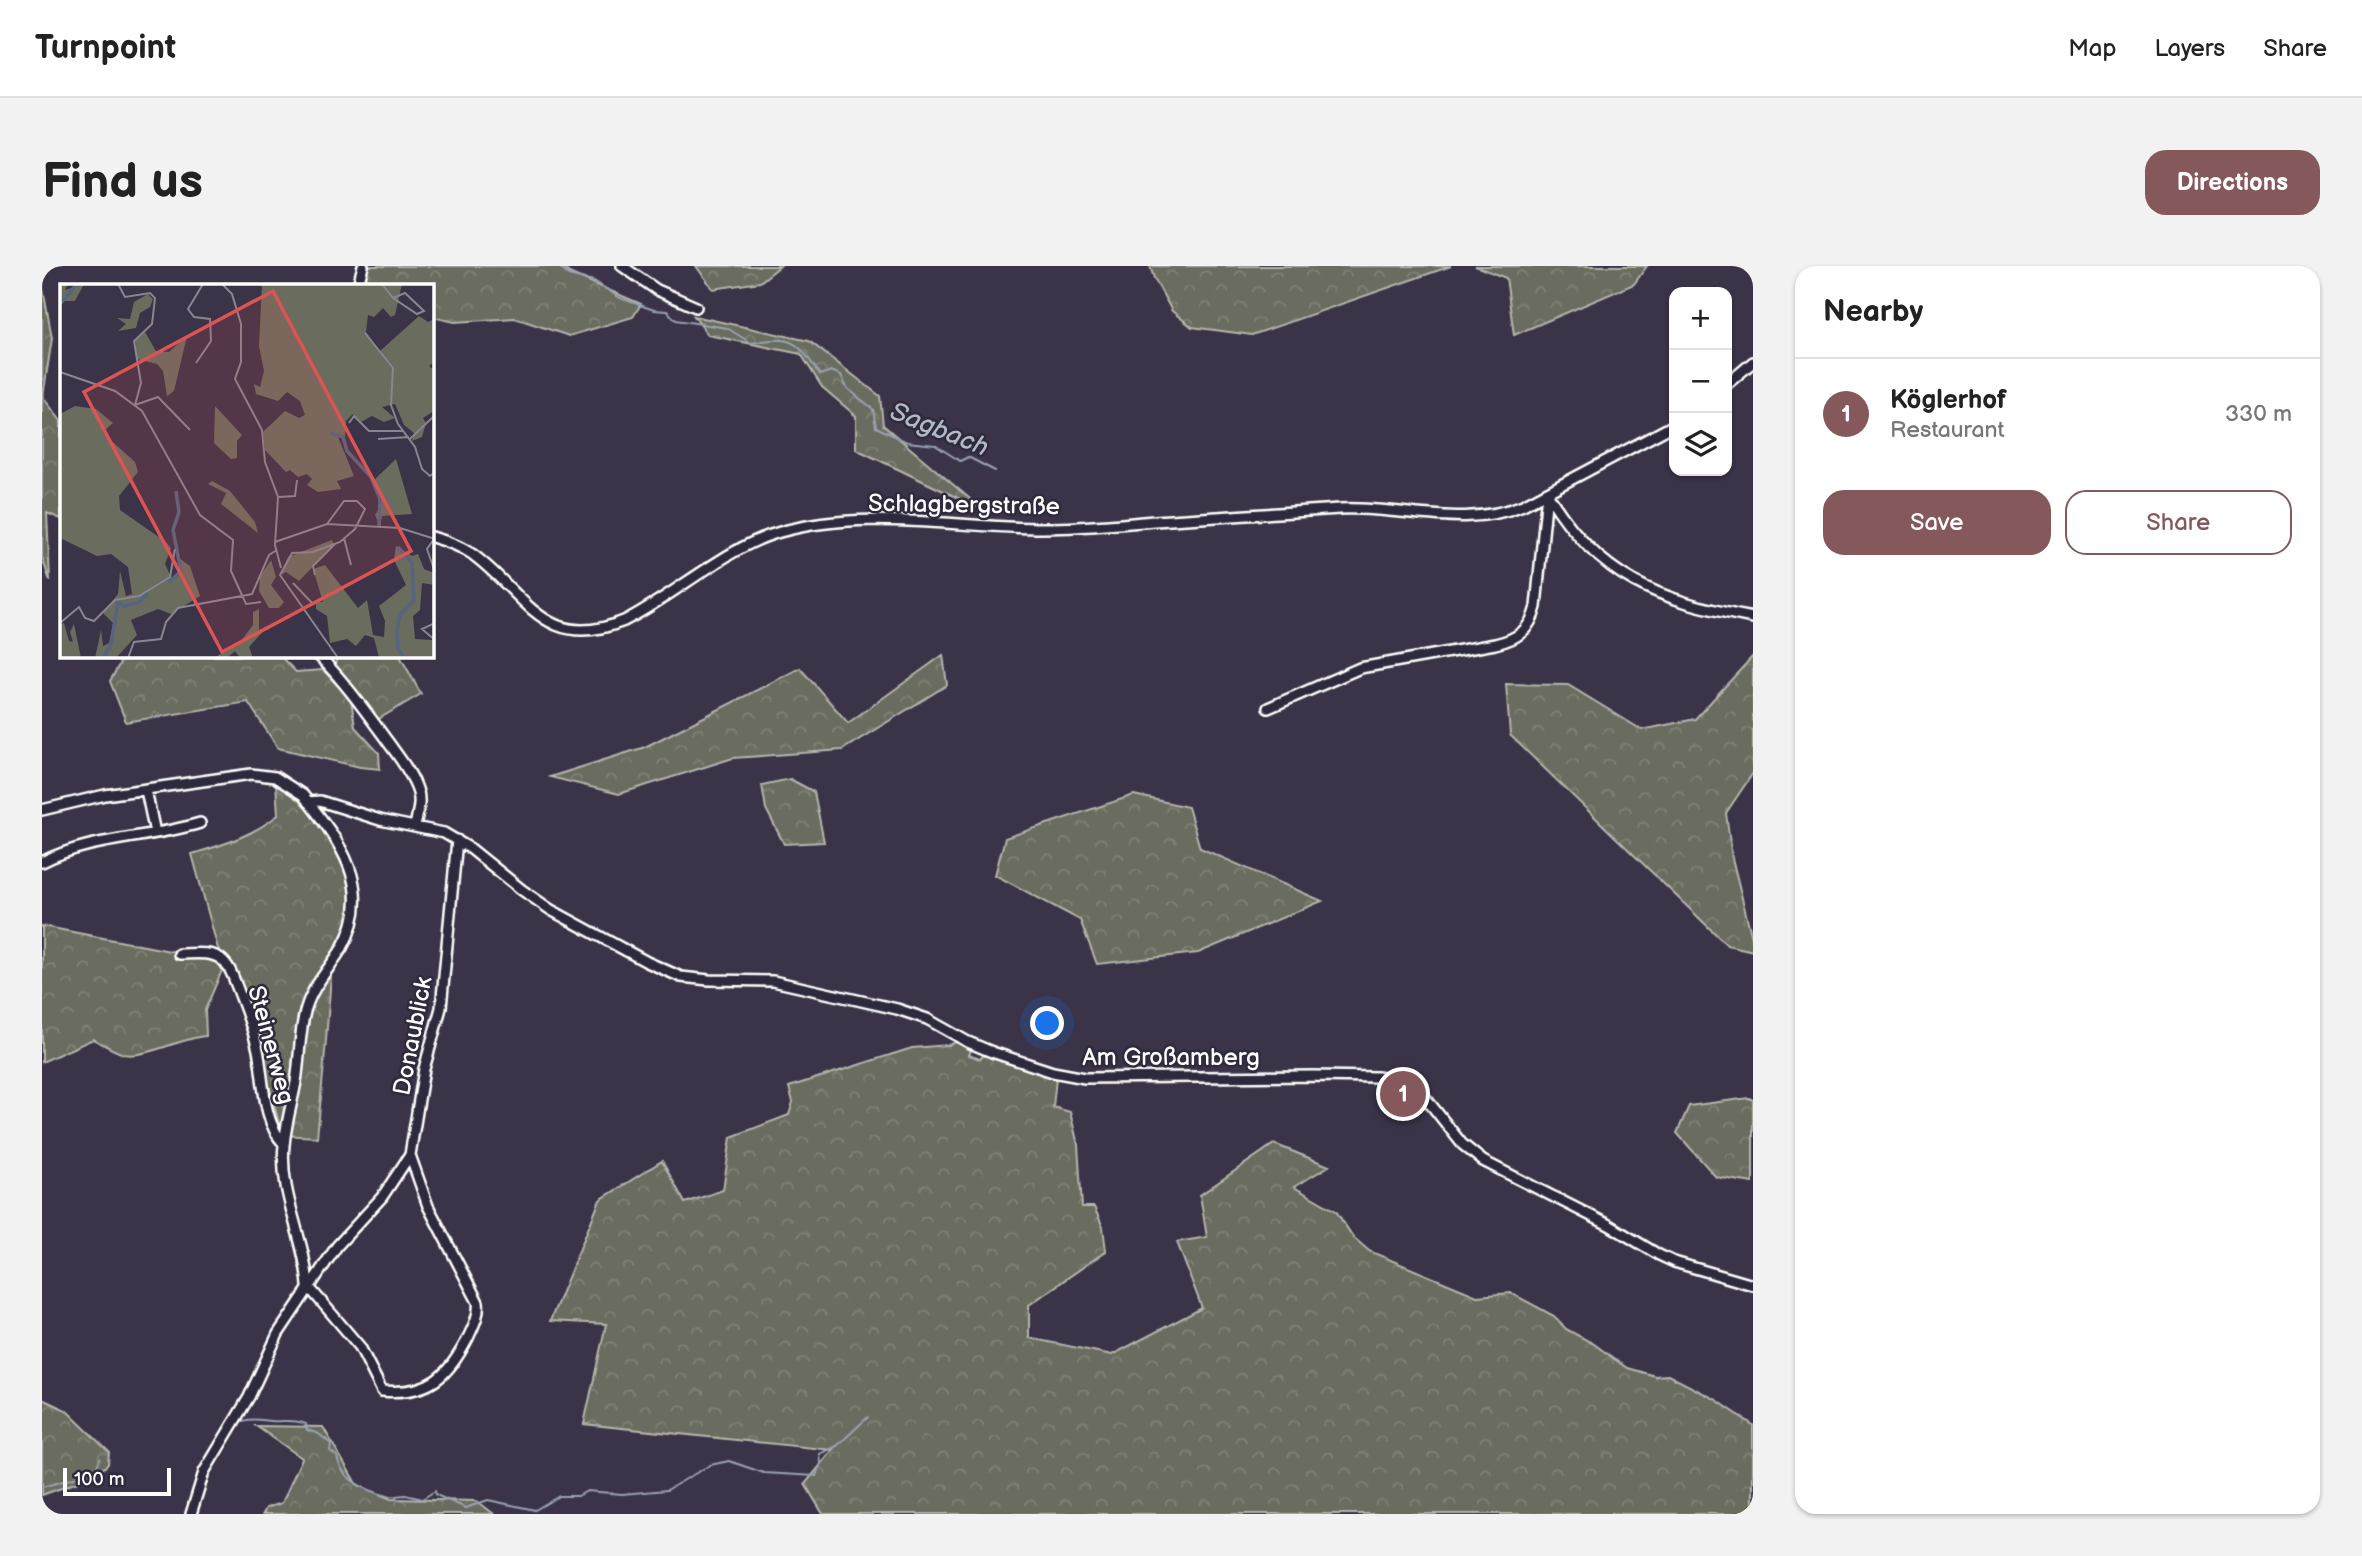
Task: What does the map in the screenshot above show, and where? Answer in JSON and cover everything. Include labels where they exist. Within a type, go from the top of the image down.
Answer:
[{"type":"street","points":[[358,284],[363,266]]},
{"type":"street","points":[[622,266],[657,290],[696,307]]},
{"type":"street","points":[[1732,380],[1753,362]]},
{"type":"street","name":"Schlagbergstraße","points":[[434,538],[455,544],[471,554],[542,618],[562,628],[587,631],[606,628],[633,617],[758,540],[805,526],[901,521],[1063,528],[1344,509],[1469,517],[1505,512],[1547,493],[1669,428]]},
{"type":"street","points":[[1547,493],[1580,537],[1628,579],[1680,602],[1753,618]]},
{"type":"street","points":[[1268,708],[1360,668],[1505,642],[1523,633],[1530,624],[1536,607],[1547,493]]},
{"type":"street","points":[[320,658],[363,708],[411,776],[419,800],[415,827]]},
{"type":"street","points":[[42,810],[105,795],[234,776],[266,775],[293,787],[308,802],[336,841],[350,868],[356,912],[343,946],[319,981],[306,1007],[296,1083],[284,1144],[283,1176],[309,1286],[360,1346],[382,1391],[416,1388],[435,1381],[450,1370],[471,1330],[479,1306],[428,1206],[410,1155]]},
{"type":"street","points":[[146,790],[155,833]]},
{"type":"street","name":"Am Großamberg","points":[[308,802],[320,801],[380,821],[444,833],[551,910],[647,962],[681,976],[709,980],[773,981],[897,1009],[927,1019],[979,1047],[1069,1076],[1377,1077],[1404,1081],[1429,1101],[1462,1144],[1483,1161],[1609,1225],[1658,1255],[1753,1285]]},
{"type":"street","points":[[42,862],[60,853],[176,830],[200,822]]},
{"type":"street","name":"Donaublick","points":[[410,1155],[424,1069],[442,1008],[457,840]]},
{"type":"street","name":"Steinerweg","points":[[179,954],[213,955],[223,960],[230,969],[258,1050],[271,1121],[284,1144]]},
{"type":"street","points":[[191,1514],[204,1472],[249,1397],[278,1334],[343,1238],[382,1197],[410,1155]]},
{"type":"green space","points":[[368,266],[561,266],[569,273],[641,304],[633,317],[569,336],[515,318],[455,322],[434,317],[434,284],[370,284],[366,277]]},
{"type":"green space","points":[[696,266],[780,266],[760,282],[713,289]]},
{"type":"green space","points":[[1150,266],[1451,266],[1252,335],[1192,327],[1172,311]]},
{"type":"green space","points":[[1475,266],[1647,266],[1634,284],[1514,335],[1506,278]]},
{"type":"green space","points":[[42,283],[52,338],[43,397],[60,420],[60,519],[47,513],[50,581],[42,557]]},
{"type":"green space","points":[[694,316],[809,341],[880,396],[883,425],[983,510],[856,449],[856,416],[822,387],[801,354],[708,335]]},
{"type":"green space","points":[[943,655],[947,685],[842,750],[733,758],[619,794],[550,777],[645,747],[800,668],[848,723]]},
{"type":"green space","points":[[1753,656],[1753,773],[1726,813],[1732,858],[1753,951],[1727,945],[1510,735],[1506,684],[1568,685],[1642,730],[1695,719]]},
{"type":"green space","points":[[123,658],[282,658],[296,672],[323,670],[351,699],[355,727],[379,753],[380,769],[278,748],[248,702],[126,722],[110,681]]},
{"type":"green space","points":[[337,658],[401,658],[421,694],[377,720],[334,666]]},
{"type":"green space","points":[[790,779],[814,792],[824,842],[784,844],[766,809],[762,785]]},
{"type":"green space","points":[[276,782],[306,808],[331,840],[341,857],[350,896],[348,922],[332,960],[317,1137],[282,1135],[250,1012],[235,968],[218,949],[192,854],[248,834],[278,815]]},
{"type":"green space","points":[[1134,795],[1188,807],[1200,848],[1322,901],[1198,953],[1097,964],[1080,920],[995,875],[1005,838]]},
{"type":"green space","points":[[42,926],[216,960],[223,968],[205,1010],[206,1036],[132,1055],[116,1051],[93,1039],[42,1062]]},
{"type":"green space","points":[[957,1042],[972,1048],[969,1055],[980,1059],[985,1054],[1056,1078],[1053,1107],[1070,1112],[1078,1145],[1082,1207],[1094,1207],[1103,1227],[1106,1251],[1029,1305],[1029,1338],[1112,1355],[1202,1308],[1177,1242],[1207,1237],[1200,1195],[1274,1144],[1329,1166],[1294,1187],[1336,1211],[1353,1237],[1369,1251],[1477,1296],[1511,1293],[1554,1316],[1566,1329],[1594,1344],[1627,1368],[1655,1376],[1668,1375],[1715,1399],[1753,1425],[1753,1514],[823,1514],[805,1484],[833,1450],[584,1424],[606,1324],[550,1321],[600,1200],[662,1161],[685,1203],[723,1190],[731,1137],[789,1115],[793,1102],[789,1087],[912,1048]]},
{"type":"green space","points":[[1749,1098],[1753,1100],[1753,1183],[1716,1177],[1677,1133],[1689,1106]]},
{"type":"green space","points":[[42,1399],[66,1410],[109,1452],[108,1464],[94,1476],[42,1495]]},
{"type":"green space","points":[[256,1426],[323,1427],[357,1485],[391,1499],[477,1501],[494,1514],[263,1514],[266,1508],[282,1503],[302,1458]]},
{"type":"waterway","name":"Sagbach","points":[[558,266],[568,275],[594,281],[620,298],[654,310],[667,311],[676,320],[727,328],[751,343],[777,340],[793,343],[806,355],[820,375],[831,371],[841,375],[847,388],[873,409],[876,427],[907,442],[935,445],[960,461],[968,457],[995,471]]},
{"type":"waterway","points":[[243,1421],[254,1419],[306,1424],[307,1430],[319,1434],[331,1444],[330,1451],[337,1456],[349,1478],[380,1494],[422,1499],[435,1491],[436,1495],[466,1508],[488,1500],[535,1510],[559,1496],[578,1496],[587,1491],[622,1494],[667,1490],[710,1465],[729,1461],[764,1473],[816,1476],[821,1464],[820,1454],[837,1446],[868,1417]]},
{"type":"waterway","points":[[42,1487],[95,1472],[100,1458]]},
{"type":"place","name":"Köglerhof","points":[[1403,1094]]}]
